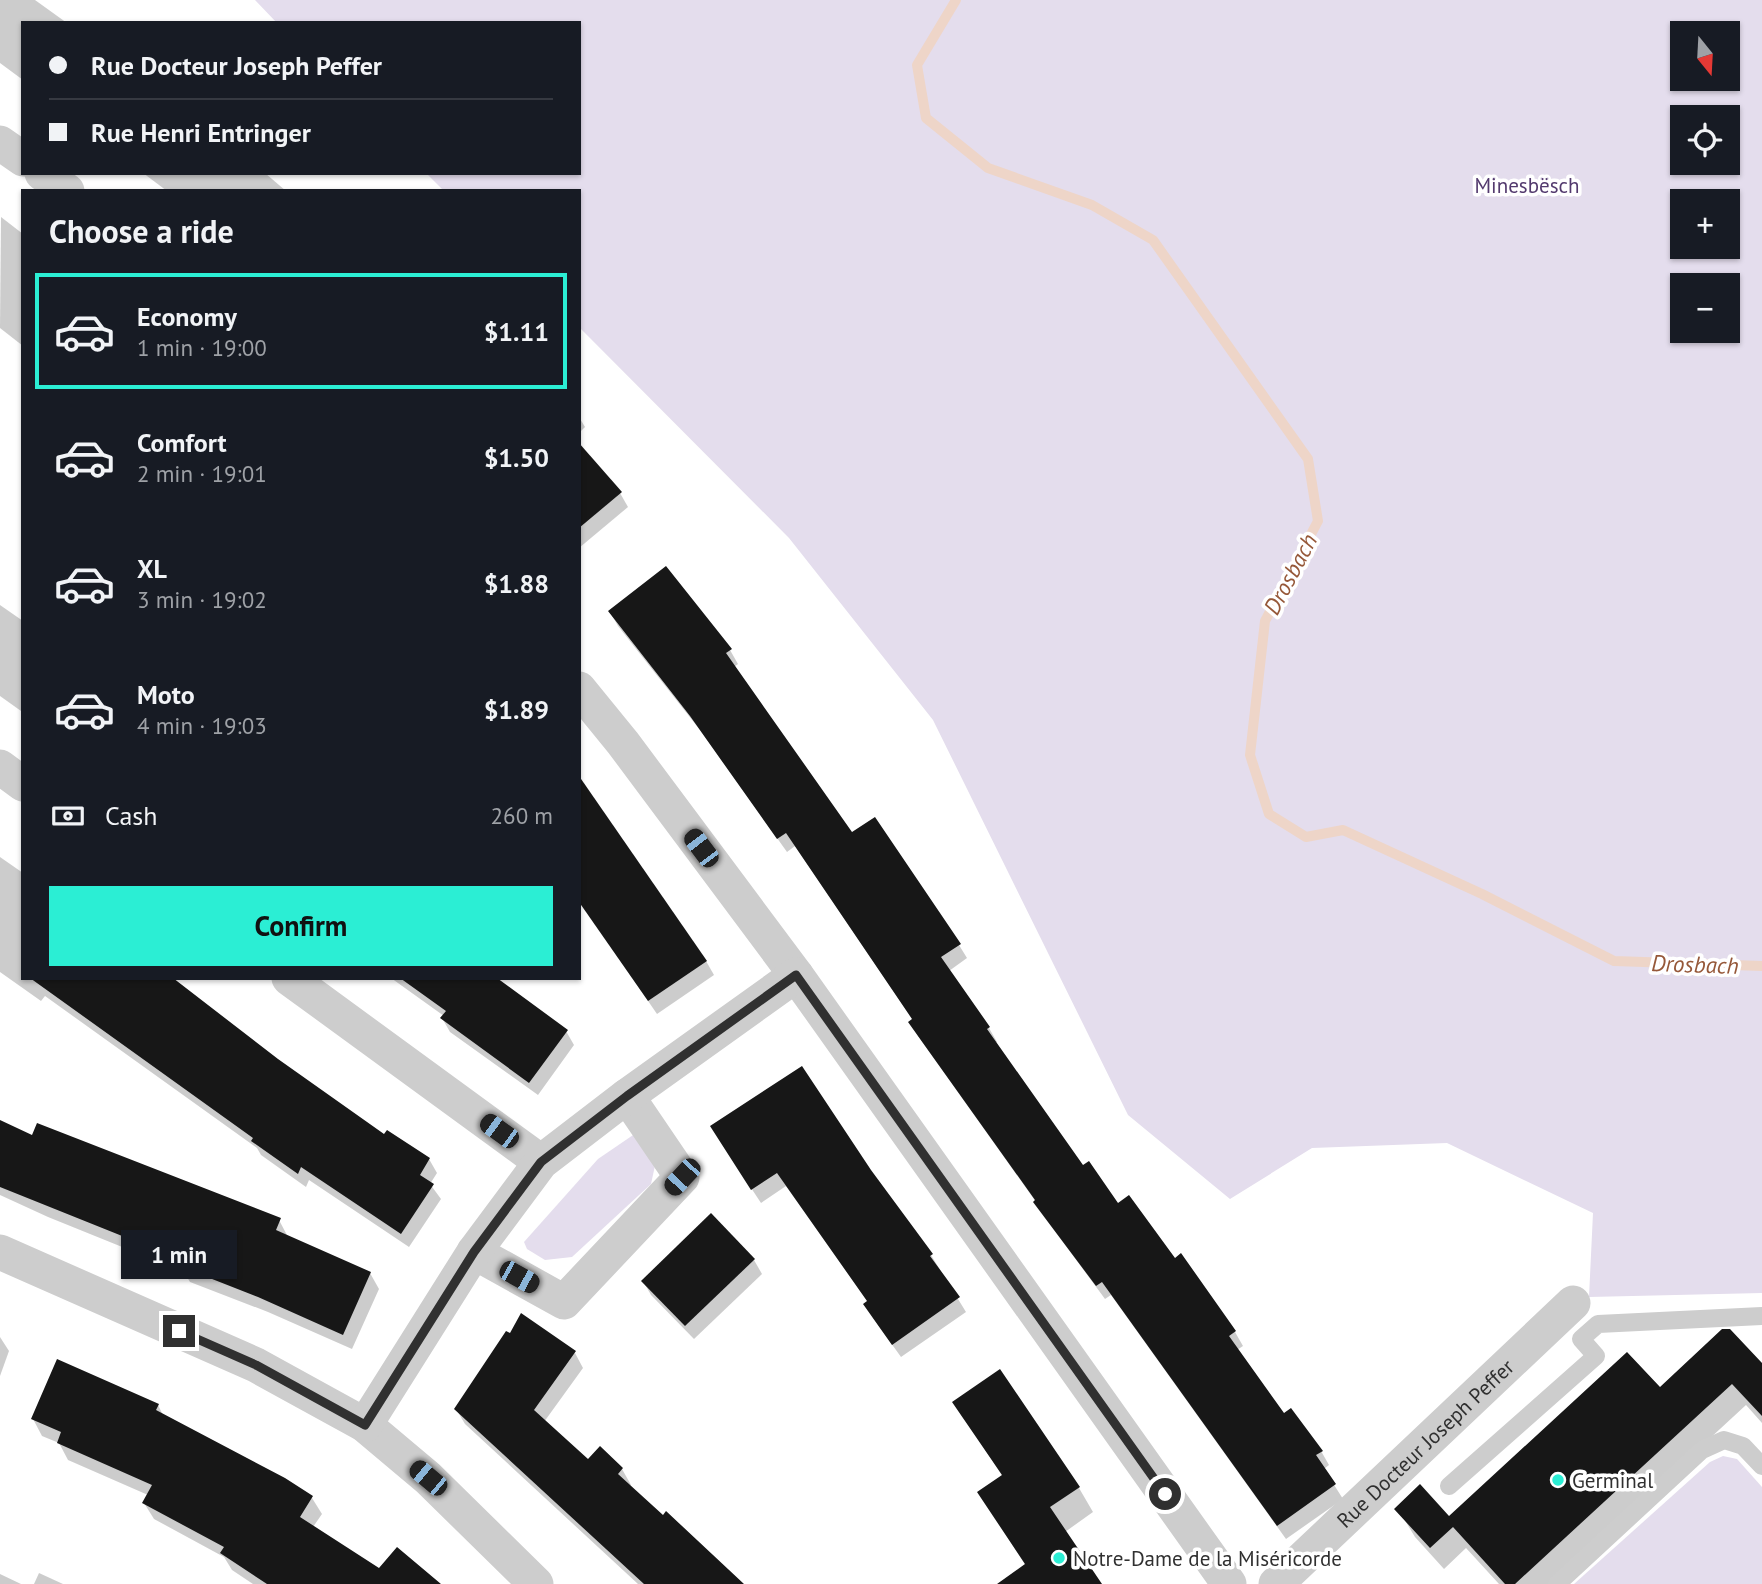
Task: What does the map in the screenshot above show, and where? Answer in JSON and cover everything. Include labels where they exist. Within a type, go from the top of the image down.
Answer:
[{"type":"street","points":[[0,143],[21,158]]},
{"type":"street","points":[[45,175],[63,189]]},
{"type":"street","points":[[581,692],[796,975],[1229,1584]]},
{"type":"street","points":[[0,767],[21,783]]},
{"type":"street","points":[[365,1425],[474,1252],[541,1162],[627,1096],[796,975]]},
{"type":"street","points":[[292,980],[541,1162]]},
{"type":"street","points":[[474,1252],[564,1302],[682,1177],[627,1096]]},
{"type":"street","points":[[0,1252],[256,1365],[365,1425],[428,1478],[536,1584]]},
{"type":"street","name":"Rue Docteur Joseph Peffer","points":[[1276,1584],[1585,1313]]},
{"type":"lane","points":[[1449,1486],[1596,1356],[1581,1339],[1585,1313],[1762,1316]]},
{"type":"lane","points":[[1557,1584],[1702,1450],[1724,1440],[1743,1446],[1762,1466]]},
{"type":"green space","name":"Minesbësch","points":[[255,0],[1762,0],[1762,1293],[1589,1297],[1593,1213],[1447,1143],[1312,1148],[1230,1199],[1128,1115],[933,720],[789,538],[581,329],[581,189],[442,189],[428,175],[581,175],[581,21],[275,21]]},
{"type":"green space","points":[[639,1131],[656,1161],[651,1184],[572,1257],[545,1260],[527,1249],[524,1242],[598,1159]]},
{"type":"green space","points":[[1723,1456],[1737,1459],[1762,1487],[1762,1584],[1574,1584],[1710,1462]]},
{"type":"building","points":[[581,445],[622,492],[581,526]]},
{"type":"building","points":[[666,566],[732,649],[726,653],[852,832],[875,817],[961,944],[941,957],[990,1027],[987,1029],[1083,1165],[1089,1161],[1118,1203],[1129,1195],[1175,1258],[1181,1253],[1236,1331],[1229,1336],[1284,1413],[1291,1408],[1323,1451],[1316,1455],[1336,1484],[1277,1526],[1102,1282],[1096,1286],[1033,1202],[1035,1200],[908,1022],[912,1019],[786,833],[777,839],[690,716],[608,611]]},
{"type":"building","points":[[581,779],[707,961],[648,1001],[581,905]]},
{"type":"building","points":[[33,980],[176,980],[278,1059],[384,1134],[387,1130],[430,1158],[420,1175],[434,1184],[401,1234],[301,1167],[298,1174],[251,1141],[253,1138]]},
{"type":"building","points":[[403,980],[500,980],[568,1030],[529,1083],[440,1018],[446,1011]]},
{"type":"building","points":[[802,1066],[960,1297],[892,1345],[863,1304],[867,1301],[777,1173],[751,1190],[710,1126]]},
{"type":"building","points":[[0,1120],[32,1135],[37,1123],[281,1218],[276,1230],[371,1272],[343,1335],[179,1266],[182,1260],[0,1187]]},
{"type":"building","points":[[711,1213],[755,1259],[685,1326],[641,1281]]},
{"type":"building","points":[[521,1313],[576,1351],[534,1410],[588,1459],[600,1446],[623,1468],[618,1474],[663,1515],[666,1511],[744,1584],[644,1584],[454,1409],[506,1331],[510,1333]]},
{"type":"building","name":"Germinal","points":[[1722,1329],[1730,1329],[1762,1363],[1762,1416],[1732,1384],[1515,1584],[1505,1584],[1453,1527],[1430,1548],[1394,1509],[1420,1484],[1449,1516],[1627,1352],[1660,1387]]},
{"type":"building","points":[[57,1359],[159,1404],[156,1410],[285,1478],[313,1496],[300,1517],[379,1568],[397,1547],[441,1584],[267,1584],[220,1553],[224,1547],[142,1503],[152,1485],[57,1443],[61,1432],[31,1419]]},
{"type":"building","points":[[1000,1369],[1080,1487],[1050,1507],[1102,1584],[997,1584],[1025,1564],[977,1492],[1002,1475],[952,1402]]},
{"type":"waterway","name":"Drosbach","points":[[956,0],[917,65],[926,118],[988,168],[1092,205],[1153,240],[1308,459],[1318,521],[1265,621],[1250,755],[1269,814],[1306,837],[1343,830],[1482,894],[1614,961],[1762,966]]},
{"type":"place","name":"Germinal","points":[[1558,1480]]},
{"type":"place","name":"Notre-Dame de la Miséricorde","points":[[1059,1558]]},
{"type":"route","points":[[179,1331],[256,1365],[365,1425],[474,1252],[541,1162],[627,1096],[796,975],[1165,1494]]}]
